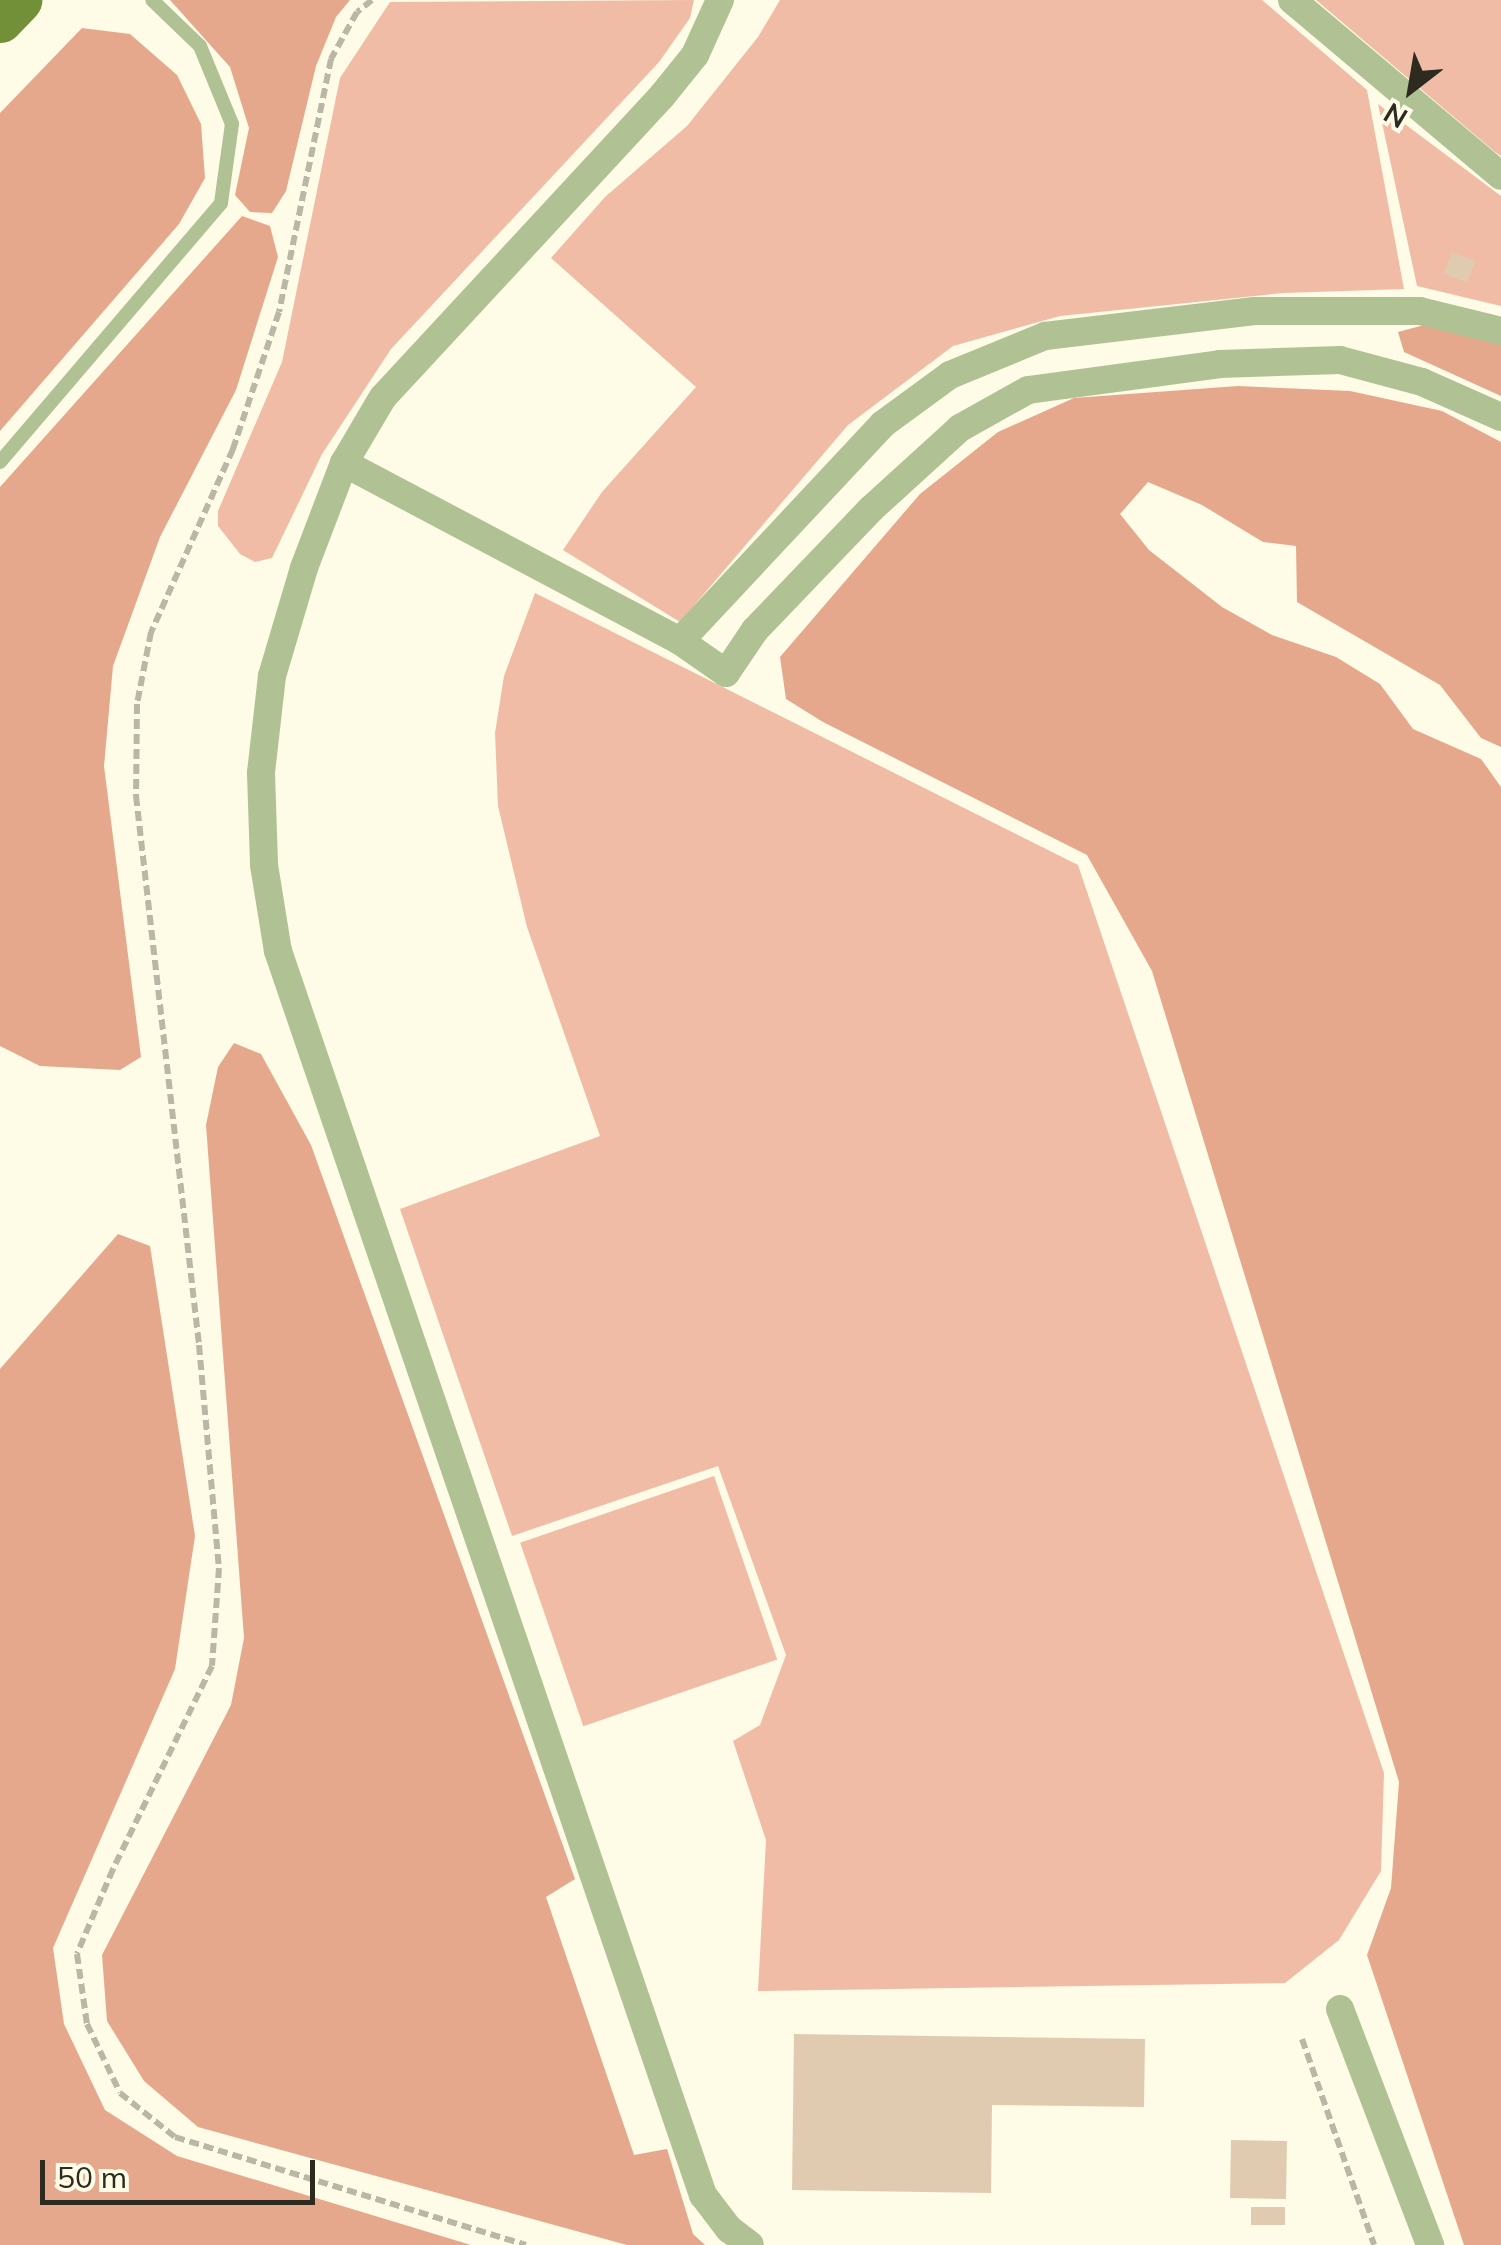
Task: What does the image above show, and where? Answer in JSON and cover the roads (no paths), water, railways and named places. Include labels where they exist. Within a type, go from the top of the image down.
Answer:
[{"type":"main road","points":[[0,20],[19,0]]},
{"type":"street","points":[[720,0],[695,55],[662,96],[384,397],[344,463],[304,568],[272,676],[261,773],[264,865],[278,951],[703,2195],[729,2229],[750,2245]]},
{"type":"street","points":[[1292,0],[1501,176]]},
{"type":"street","points":[[680,641],[883,424],[950,374],[1046,336],[1256,310],[1420,311],[1501,330]]},
{"type":"street","points":[[344,463],[680,641],[726,673],[755,630],[871,508],[960,428],[1028,390],[1220,364],[1340,360],[1422,382],[1501,417]]},
{"type":"street","points":[[1340,2009],[1430,2245]]},
{"type":"lane","points":[[0,462],[221,203],[232,124],[200,46],[152,0]]}]
